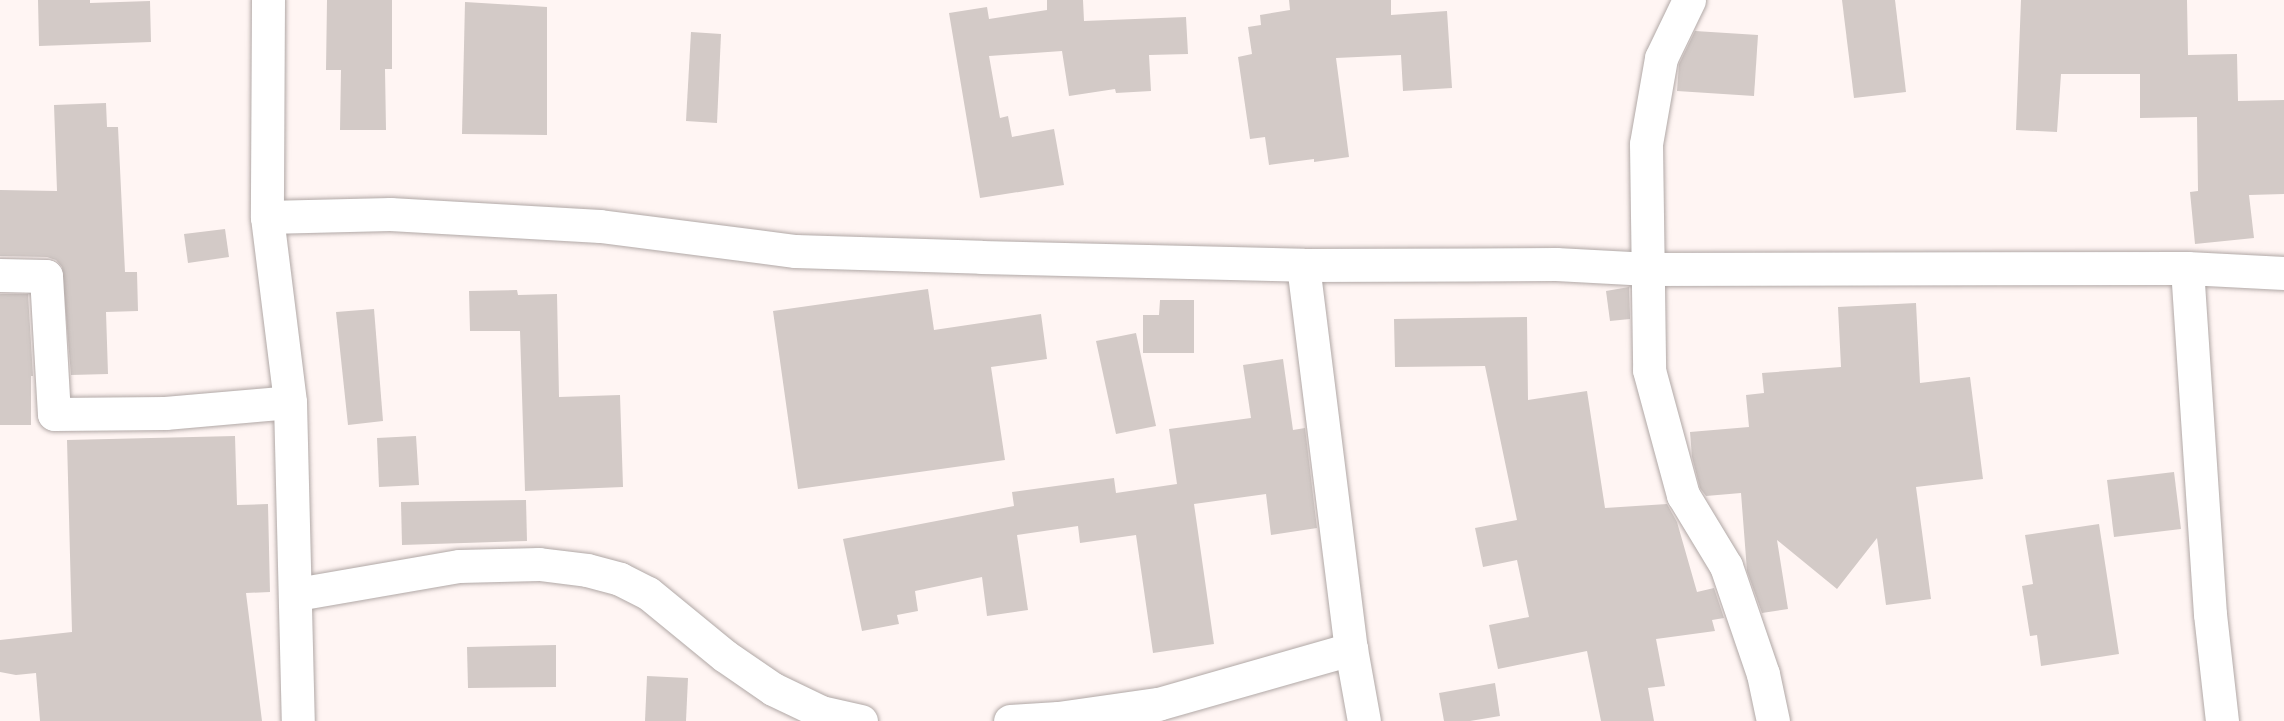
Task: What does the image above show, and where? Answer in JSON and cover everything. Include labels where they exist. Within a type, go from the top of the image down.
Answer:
[{"type":"street","points":[[268,0],[267,218],[290,402],[297,594],[298,721]]},
{"type":"street","points":[[1689,0],[1660,58],[1646,144],[1649,370],[1683,495],[1726,566],[1763,674],[1773,721]]},
{"type":"street","points":[[267,218],[390,214],[600,226],[795,251],[1303,265],[1556,264],[1649,269],[2187,268],[2284,273]]},
{"type":"street","points":[[1303,265],[1351,649],[1364,721]]},
{"type":"street","points":[[2187,268],[2210,614],[2222,721]]},
{"type":"street","points":[[0,275],[46,276],[54,414],[165,413],[290,402]]},
{"type":"street","points":[[297,594],[459,566],[539,564],[587,570],[620,579],[648,593],[724,656],[773,689],[821,712],[861,721]]},
{"type":"street","points":[[1010,721],[1058,718],[1158,704],[1351,649]]},
{"type":"building","points":[[38,0],[90,0],[90,3],[150,1],[151,42],[39,46]]},
{"type":"building","points":[[327,0],[392,0],[392,69],[385,69],[386,130],[340,130],[341,70],[326,70]]},
{"type":"building","points":[[1047,0],[1083,0],[1084,21],[1186,17],[1188,54],[1149,55],[1151,91],[1116,93],[1115,89],[1069,96],[1062,51],[989,56],[1000,118],[1008,116],[1012,137],[1054,129],[1064,185],[980,198],[949,13],[987,7],[989,19],[1047,10]]},
{"type":"building","points":[[1289,0],[1391,0],[1391,15],[1447,11],[1452,88],[1403,91],[1401,55],[1336,58],[1349,157],[1269,165],[1265,137],[1250,139],[1238,57],[1252,54],[1248,27],[1261,25],[1260,15],[1290,10]]},
{"type":"building","points":[[1842,0],[1895,0],[1906,92],[1854,98]]},
{"type":"building","points":[[2021,0],[2187,0],[2188,55],[2237,54],[2238,101],[2284,100],[2284,194],[2249,195],[2254,238],[2195,244],[2190,192],[2198,191],[2197,117],[2140,118],[2140,74],[2061,74],[2057,132],[2016,130]]},
{"type":"building","points":[[465,2],[547,7],[547,135],[462,134]]},
{"type":"building","points":[[1695,31],[1758,35],[1754,96],[1677,91],[1679,64]]},
{"type":"building","points":[[691,32],[721,34],[717,123],[686,121]]},
{"type":"building","points":[[106,103],[107,127],[118,127],[125,272],[137,272],[138,311],[106,312],[108,374],[71,375],[62,267],[56,260],[47,257],[0,256],[0,190],[57,191],[54,105]]},
{"type":"building","points":[[225,229],[229,257],[188,263],[184,234]]},
{"type":"building","points":[[1629,287],[1630,319],[1610,321],[1606,291]]},
{"type":"building","points":[[928,289],[934,330],[1041,314],[1047,359],[991,367],[1005,460],[798,489],[773,311]]},
{"type":"building","points":[[517,290],[518,295],[557,294],[559,397],[620,395],[623,487],[525,491],[520,331],[470,331],[469,291]]},
{"type":"building","points":[[0,294],[28,294],[33,376],[31,376],[31,425],[0,425]]},
{"type":"building","points":[[1160,300],[1194,300],[1194,353],[1143,353],[1143,315],[1159,315]]},
{"type":"building","points":[[1916,303],[1920,383],[1970,377],[1983,479],[1916,487],[1931,599],[1886,605],[1877,538],[1837,589],[1777,540],[1788,609],[1762,613],[1747,571],[1741,493],[1706,496],[1700,488],[1692,457],[1690,432],[1749,427],[1746,395],[1764,393],[1762,373],[1841,367],[1838,307]]},
{"type":"building","points":[[374,309],[383,421],[348,425],[336,312]]},
{"type":"building","points":[[1527,317],[1528,400],[1587,391],[1605,508],[1667,504],[1677,522],[1697,592],[1714,588],[1724,618],[1712,620],[1715,631],[1656,639],[1665,686],[1648,688],[1654,721],[1601,721],[1587,651],[1498,669],[1489,625],[1529,617],[1517,560],[1483,567],[1475,528],[1517,520],[1485,366],[1395,367],[1394,319]]},
{"type":"building","points":[[1136,333],[1156,426],[1116,434],[1096,341]]},
{"type":"building","points":[[1283,359],[1293,430],[1305,428],[1317,528],[1271,535],[1266,494],[1194,504],[1214,644],[1153,653],[1136,535],[1080,543],[1078,526],[1017,535],[1028,610],[987,616],[982,577],[915,591],[918,611],[897,615],[899,624],[862,631],[843,539],[1014,506],[1012,492],[1114,478],[1116,493],[1177,484],[1169,429],[1251,418],[1243,365]]},
{"type":"building","points":[[235,436],[237,505],[268,504],[270,592],[246,593],[262,721],[40,721],[36,673],[16,675],[0,672],[0,640],[72,632],[67,440]]},
{"type":"building","points":[[416,436],[419,485],[379,487],[377,438]]},
{"type":"building","points":[[2174,472],[2181,529],[2114,537],[2107,480]]},
{"type":"building","points":[[526,500],[527,541],[402,545],[401,502]]},
{"type":"building","points":[[2099,524],[2119,654],[2041,666],[2037,635],[2030,636],[2022,586],[2033,584],[2025,535]]},
{"type":"building","points":[[556,645],[556,687],[468,688],[467,647]]},
{"type":"building","points":[[647,676],[688,678],[686,721],[645,721]]},
{"type":"building","points":[[1495,683],[1500,716],[1470,721],[1444,721],[1439,693]]}]
